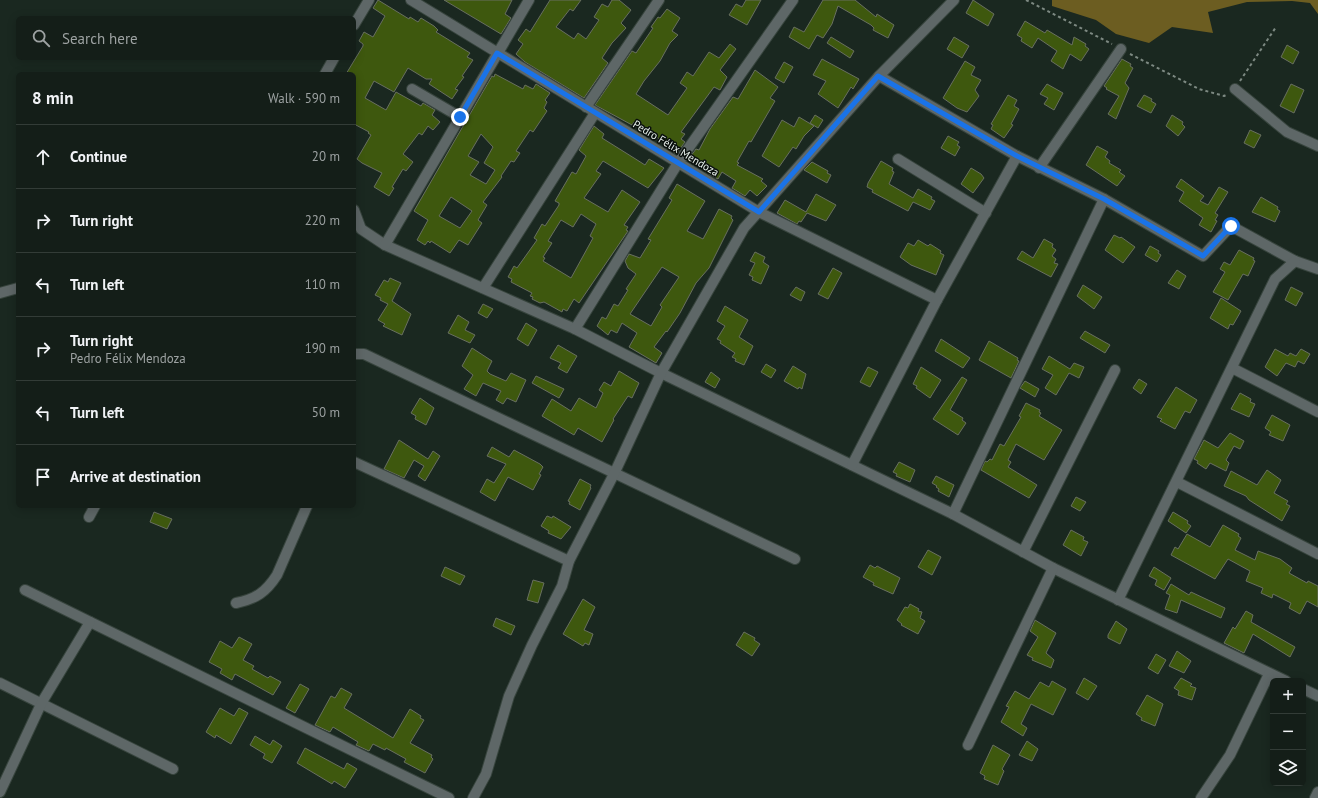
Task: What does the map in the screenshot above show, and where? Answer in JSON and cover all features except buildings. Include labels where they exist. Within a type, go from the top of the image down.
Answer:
[{"type":"street","points":[[356,22],[369,0]]},
{"type":"street","name":"Pedro Félix Mendoza","points":[[411,0],[759,212],[938,300]]},
{"type":"street","points":[[385,245],[529,0]]},
{"type":"street","points":[[586,107],[659,0]]},
{"type":"street","points":[[575,329],[678,163],[793,0]]},
{"type":"street","points":[[473,798],[486,774],[509,696],[532,645],[562,586],[569,561],[614,474],[661,373],[744,228],[878,76],[954,0]]},
{"type":"street","points":[[1039,168],[1122,49]]},
{"type":"street","points":[[326,72],[333,60]]},
{"type":"street","points":[[878,76],[1017,156],[1104,199],[1203,256],[1231,226],[1295,261],[1318,269]]},
{"type":"street","points":[[412,89],[460,117]]},
{"type":"street","points":[[1235,89],[1287,132],[1318,146]]},
{"type":"street","points":[[483,288],[595,113]]},
{"type":"street","points":[[852,465],[938,300],[1017,156]]},
{"type":"street","points":[[898,159],[986,213]]},
{"type":"street","points":[[953,514],[1104,199]]},
{"type":"street","points":[[356,218],[361,229],[385,245],[575,329],[661,373],[953,514],[1053,568],[1279,678]]},
{"type":"street","points":[[1118,600],[1275,279],[1295,261]]},
{"type":"street","points":[[0,293],[16,289]]},
{"type":"street","points":[[356,354],[364,354],[795,559]]},
{"type":"street","points":[[1232,368],[1318,412]]},
{"type":"street","points":[[1022,552],[1115,370]]},
{"type":"street","points":[[356,463],[569,561]]},
{"type":"street","points":[[1177,482],[1318,554]]},
{"type":"street","points":[[89,517],[94,508]]},
{"type":"street","points":[[236,603],[254,599],[262,594],[270,585],[277,575],[306,508]]},
{"type":"street","points":[[968,745],[1053,568]]},
{"type":"street","points":[[25,590],[449,798]]},
{"type":"street","points":[[0,792],[42,702],[90,622]]},
{"type":"street","points":[[1201,798],[1230,755],[1269,674]]},
{"type":"street","points":[[0,683],[42,702],[174,769]]},
{"type":"street","points":[[1306,690],[1318,696]]},
{"type":"street","points":[[1315,798],[1318,792]]},
{"type":"path","points":[[1026,0],[1199,89],[1224,96],[1235,89],[1276,27]]},
{"type":"shaded area","points":[[1052,0],[1318,0],[1318,14],[1310,3],[1292,1],[1247,2],[1208,12],[1213,33],[1172,27],[1149,43],[1116,34],[1096,20],[1052,6]]},
{"type":"route","points":[[460,117],[497,53],[759,212],[878,76],[1017,156],[1104,199],[1203,256],[1231,226]]}]
